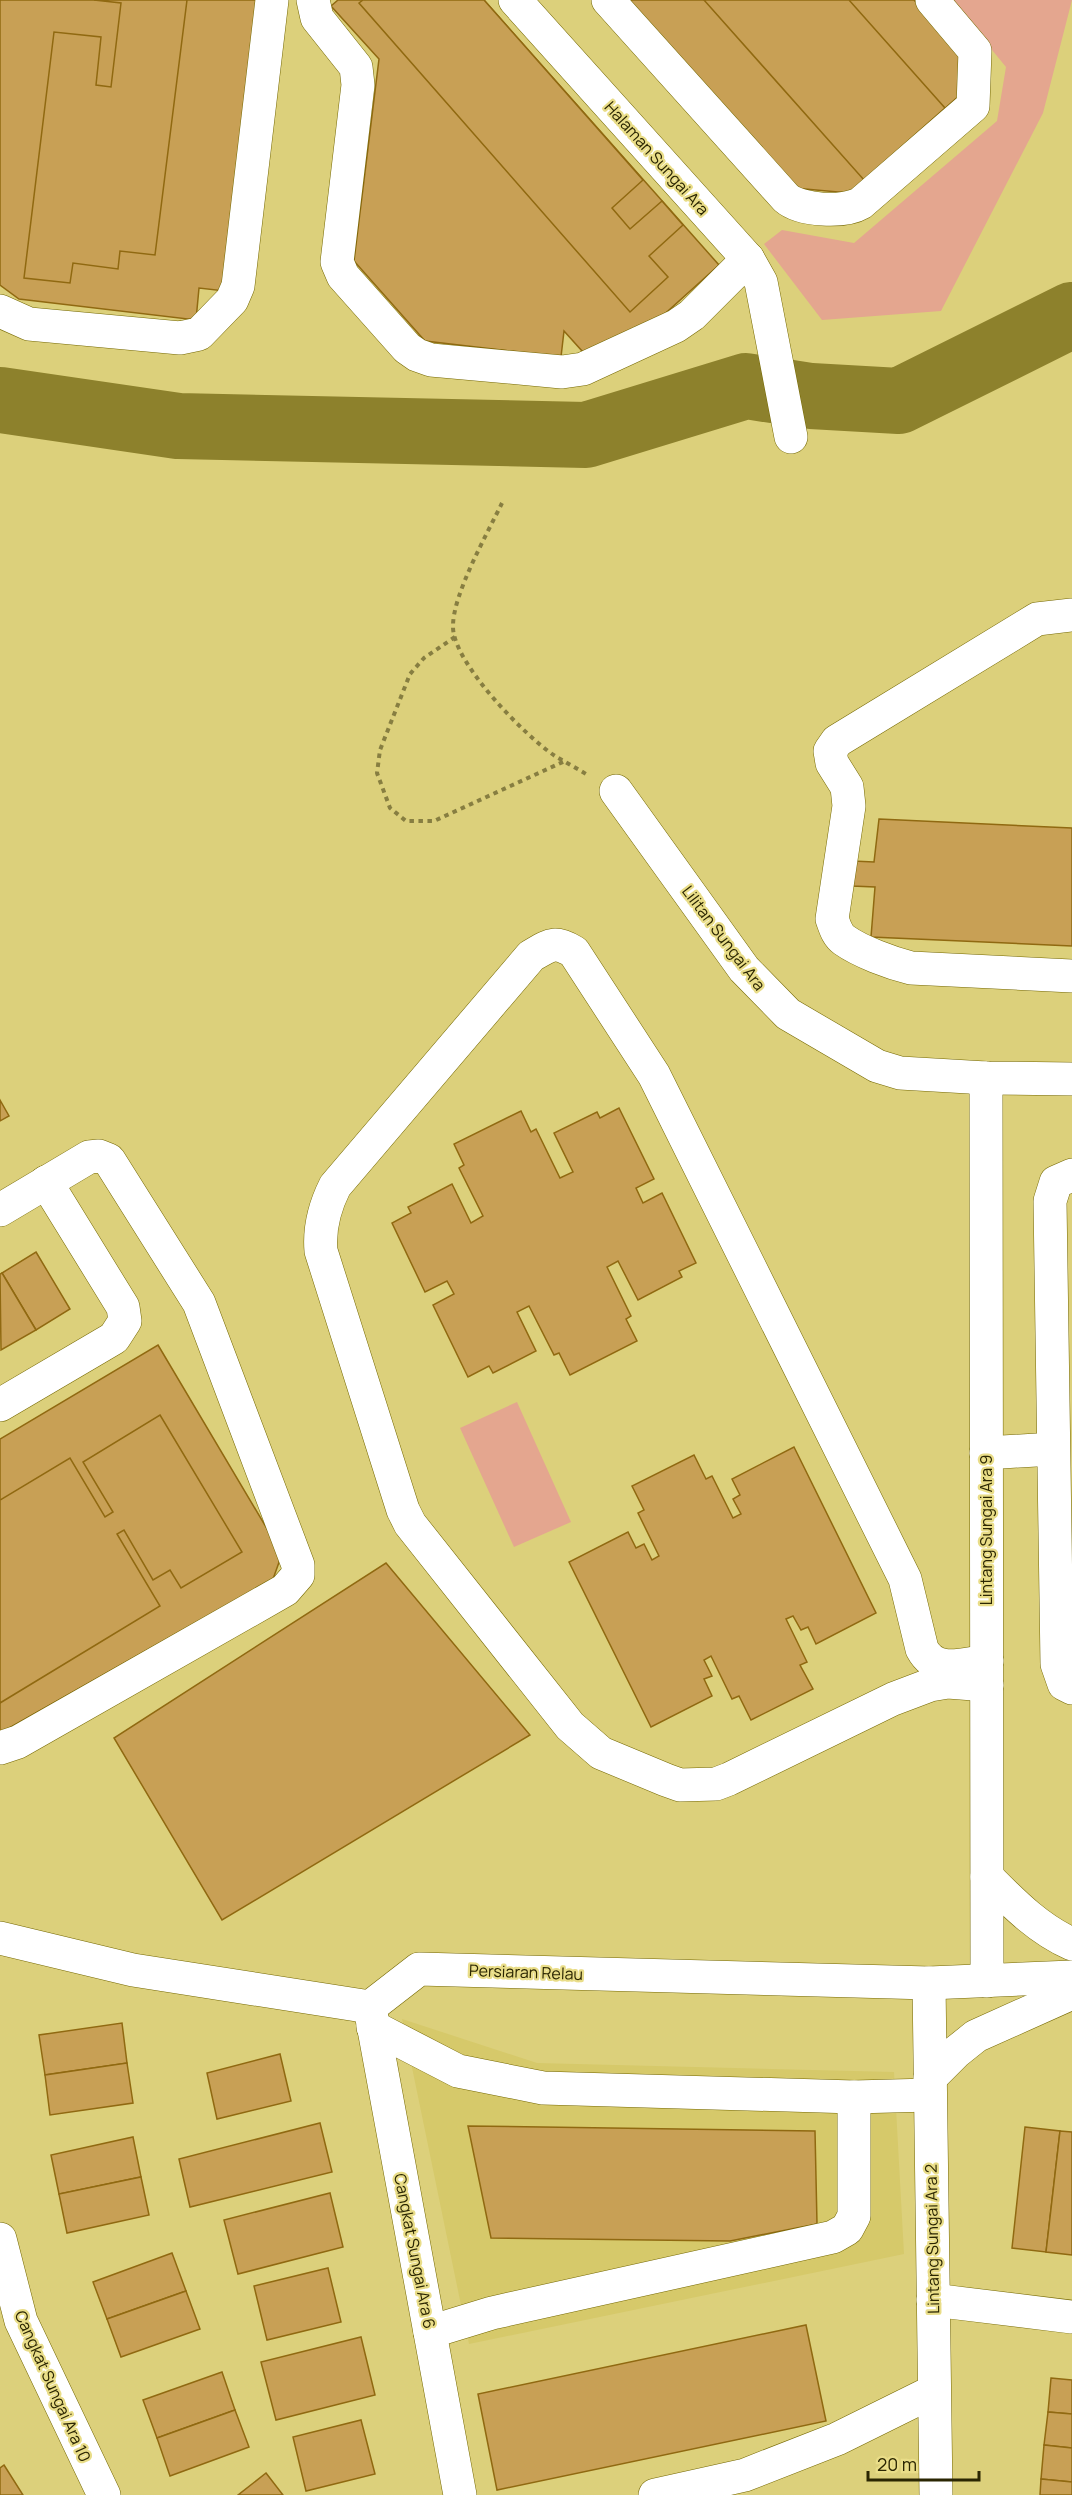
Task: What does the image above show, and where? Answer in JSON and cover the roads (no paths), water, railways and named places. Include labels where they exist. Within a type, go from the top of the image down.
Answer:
[{"type":"street","points":[[0,311],[29,324],[180,338],[199,334],[232,300],[238,286],[272,0]]},
{"type":"street","points":[[313,0],[317,18],[356,67],[358,85],[338,262],[343,276],[407,348],[417,355],[431,360],[562,372],[583,369],[676,326],[692,315],[748,259]]},
{"type":"street","name":"Halaman Sungai Ara","points":[[515,0],[748,259],[761,282],[791,437]]},
{"type":"street","points":[[608,0],[792,204],[845,209],[861,203],[973,106],[975,51],[932,0]]},
{"type":"street","points":[[1072,615],[1037,619],[837,741],[830,751],[832,763],[847,787],[849,806],[832,919],[843,939],[894,964],[911,968],[1072,976]]},
{"type":"street","name":"Lilitan Sungai Ara","points":[[616,791],[744,969],[788,1014],[877,1066],[900,1073],[986,1078],[1072,1079]]},
{"type":"street","points":[[551,944],[562,945],[574,952],[654,1075],[905,1580],[926,1657],[932,1663],[942,1666],[987,1673],[930,1684],[893,1699],[716,1784],[680,1785],[601,1753],[570,1726],[410,1524],[403,1510],[321,1251],[320,1238],[326,1207],[335,1186],[531,956],[551,944]]},
{"type":"street","name":"Lintang Sungai Ara 9","points":[[986,1078],[987,1981]]},
{"type":"street","points":[[0,1210],[88,1157],[99,1156],[109,1160],[199,1303],[296,1556],[297,1575],[285,1590],[18,1742],[0,1748]]},
{"type":"street","points":[[1072,1175],[1056,1182],[1050,1201],[1057,1664],[1064,1684],[1072,1688]]},
{"type":"street","points":[[0,1405],[114,1338],[125,1321],[123,1307],[46,1182]]},
{"type":"street","points":[[986,1453],[1053,1449]]},
{"type":"street","points":[[987,1877],[1017,1908],[1052,1935],[1072,1944]]},
{"type":"street","points":[[0,1938],[133,1970],[371,2017],[458,2071],[543,2088],[854,2097],[930,2086],[956,2052],[976,2036],[1072,1993]]},
{"type":"street","name":"Persiaran Relau","points":[[371,2017],[419,1969],[929,1983],[1072,1977]]},
{"type":"street","name":"Lintang Sungai Ara 2","points":[[929,1983],[936,2495]]},
{"type":"street","name":"Cangkat Sungai Ara 6","points":[[371,2017],[460,2495]]},
{"type":"street","points":[[430,2332],[492,2313],[833,2237],[847,2229],[854,2216],[854,2097]]},
{"type":"street","name":"Cangkat Sungai Ara 10","points":[[0,2239],[21,2321],[104,2495]]},
{"type":"street","points":[[933,2300],[1072,2317]]},
{"type":"street","points":[[655,2495],[745,2475],[837,2439],[934,2391]]},
{"type":"waterway","points":[[0,400],[178,426],[586,435],[746,386],[811,396],[899,401],[1072,315]]}]
